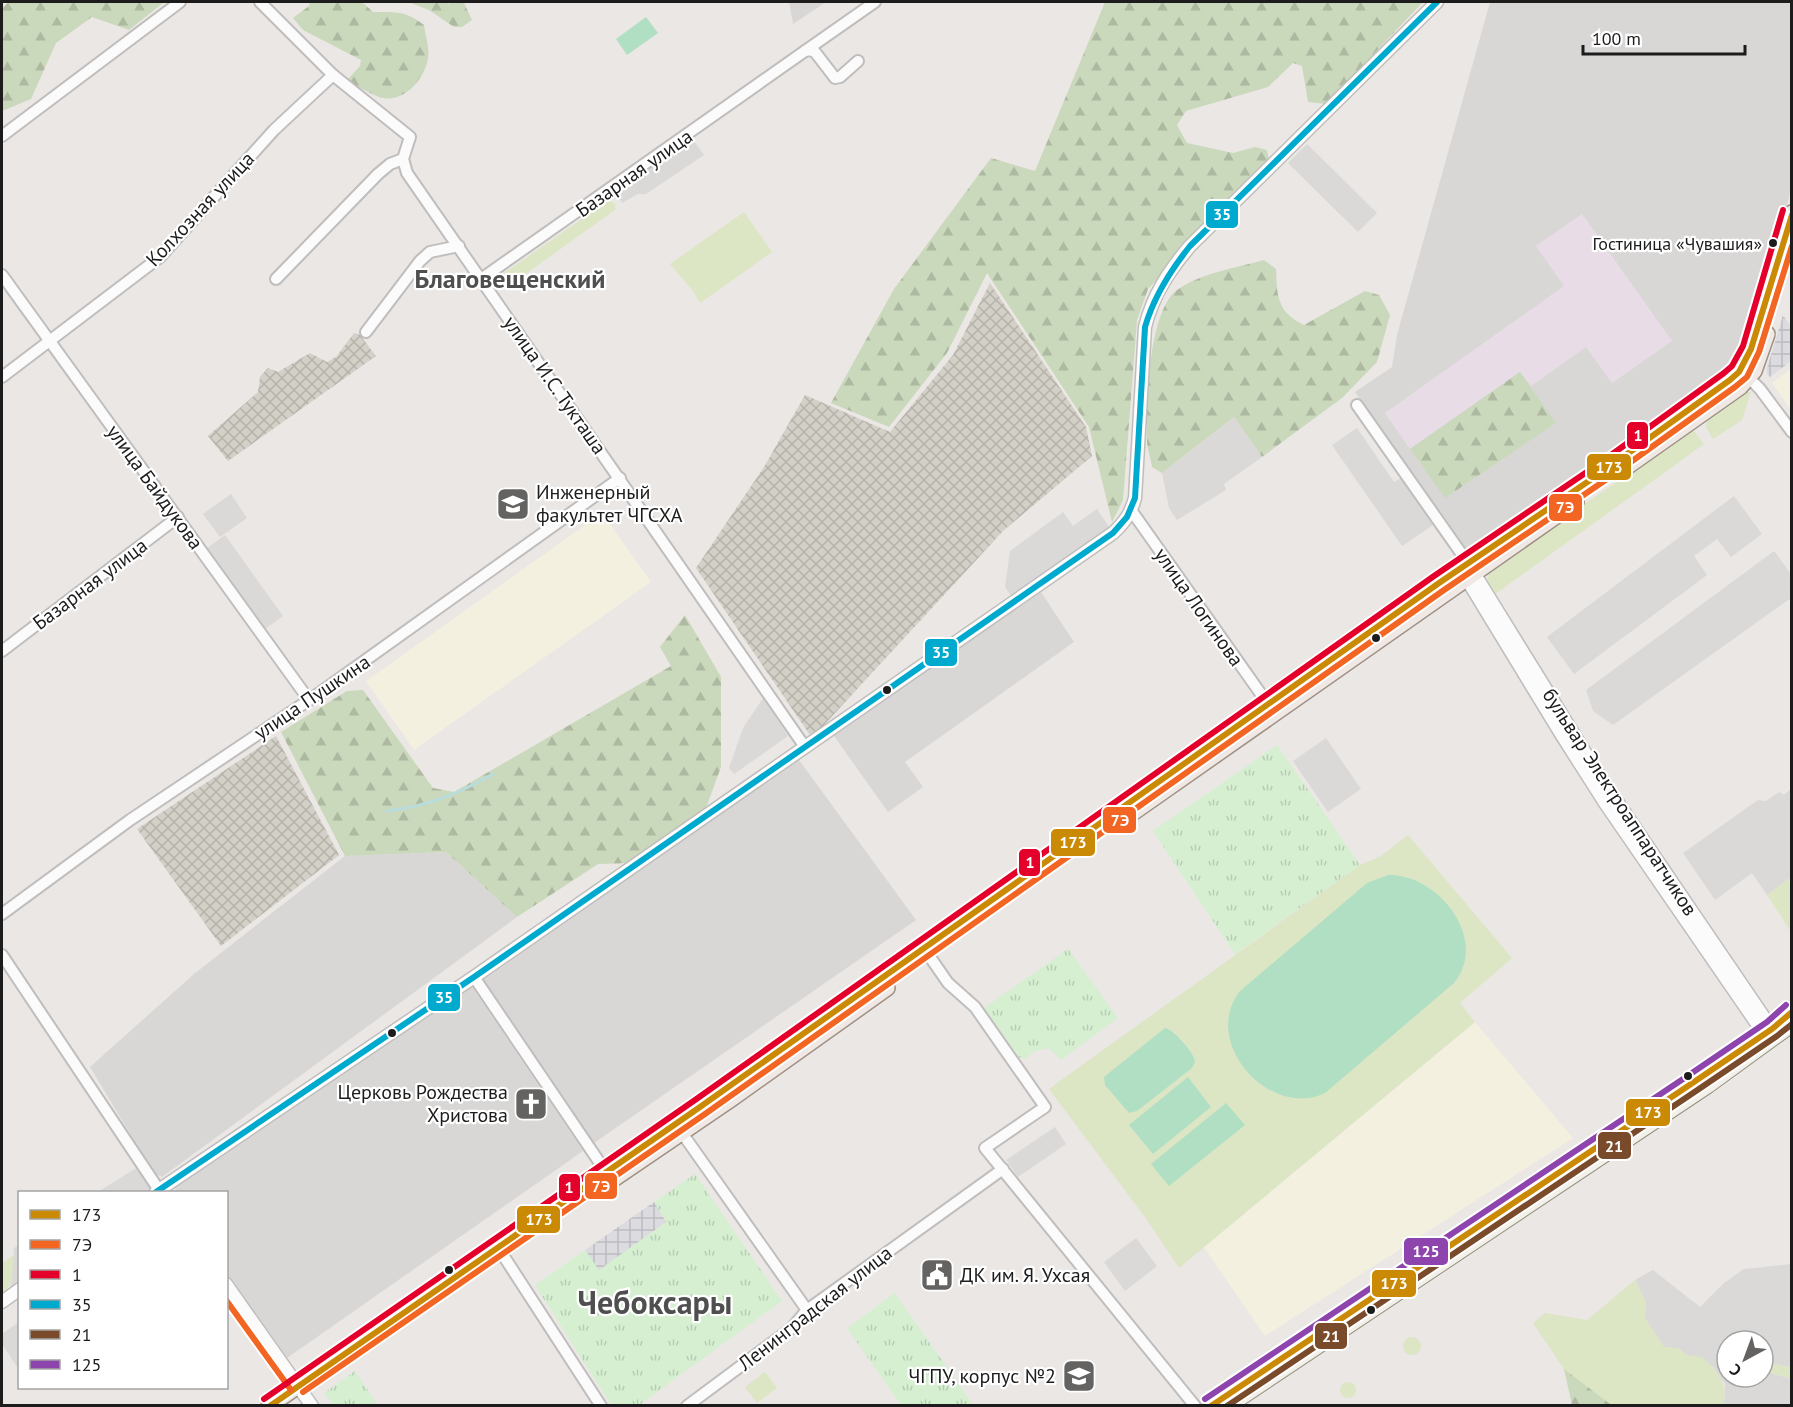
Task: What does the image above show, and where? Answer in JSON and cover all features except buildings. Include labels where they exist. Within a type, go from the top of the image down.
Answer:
[{"type":"main road","points":[[1744,375],[1791,216]]},
{"type":"main road","points":[[499,1249],[521,1242],[682,1132],[926,953],[1271,709],[1469,571],[1710,409],[1759,361],[1791,249]]},
{"type":"main road","points":[[269,1406],[926,953]]},
{"type":"main road","points":[[1210,1406],[1248,1387],[1770,1034],[1791,1012]]},
{"type":"main road","points":[[1770,1034],[1791,1026]]},
{"type":"main road","points":[[1230,1406],[1248,1387]]},
{"type":"street","points":[[2,136],[180,2]]},
{"type":"street","points":[[260,2],[333,75],[410,137],[403,159],[390,164],[378,174],[276,279]]},
{"type":"street","name":"Базарная улица","points":[[481,279],[875,2]]},
{"type":"street","points":[[160,1191],[474,977],[1123,524],[1131,510],[1137,478],[1145,327],[1158,289],[1190,246],[1437,2]]},
{"type":"street","points":[[805,51],[815,52],[832,76],[836,78],[858,61]]},
{"type":"street","name":"Колхозная улица","points":[[2,377],[160,257],[274,130],[333,75]]},
{"type":"street","name":"улица И.С. Тукташа","points":[[403,159],[407,173],[805,747]]},
{"type":"street","points":[[366,332],[420,261],[430,252],[459,246]]},
{"type":"street","name":"улица Байдукова","points":[[2,275],[309,700]]},
{"type":"street","points":[[1744,375],[1760,389],[1791,432]]},
{"type":"street","points":[[1357,405],[1469,571]]},
{"type":"street","name":"улица Пушкина","points":[[2,914],[130,820],[309,700],[620,478]]},
{"type":"street","name":"улица Логинова","points":[[1131,510],[1271,709]]},
{"type":"street","name":"Базарная улица","points":[[2,651],[177,517]]},
{"type":"street","name":"бульвар Электроаппаратчиков","points":[[1469,571],[1599,775],[1770,1034]]},
{"type":"street","points":[[926,953],[948,983],[975,1007],[1045,1107],[985,1148],[1195,1406]]},
{"type":"street","points":[[2,955],[158,1191]]},
{"type":"street","points":[[474,977],[606,1172]]},
{"type":"street","points":[[682,1132],[807,1310]]},
{"type":"street","name":"Ленинградская улица","points":[[687,1406],[792,1328],[807,1310],[1003,1169]]},
{"type":"street","points":[[499,1249],[601,1406]]},
{"type":"street","points":[[228,1287],[312,1406]]},
{"type":"street","points":[[2,1302],[18,1290]]},
{"type":"shaded area","points":[[789,2],[826,2],[793,24]]},
{"type":"shaded area","points":[[1490,2],[1791,2],[1791,189],[1786,210],[1775,227],[1765,259],[1765,282],[1746,341],[1742,352],[1729,371],[1480,549],[1472,552],[1466,548],[1355,392],[1392,367],[1397,335]]},
{"type":"shaded area","points":[[689,134],[704,155],[646,194],[638,194],[622,203],[613,188]]},
{"type":"shaded area","points":[[1307,144],[1377,213],[1358,232],[1288,163]]},
{"type":"shaded area","points":[[1582,214],[1672,341],[1612,383],[1586,347],[1531,386],[1520,372],[1410,449],[1385,413],[1564,286],[1536,246]]},
{"type":"shaded area","points":[[990,283],[1086,427],[1092,456],[1003,531],[812,738],[696,568],[764,467],[805,395],[890,432],[953,355]]},
{"type":"shaded area","points":[[1783,315],[1791,327],[1791,361],[1770,377],[1767,374],[1767,368]]},
{"type":"shaded area","points":[[354,333],[360,335],[376,356],[228,461],[208,436],[258,392],[260,377],[268,368],[278,372],[310,353],[327,362],[336,357]]},
{"type":"shaded area","points":[[1791,369],[1791,410],[1772,383]]},
{"type":"shaded area","points":[[1234,417],[1262,457],[1224,484],[1226,490],[1177,520],[1169,508],[1162,473]]},
{"type":"shaded area","points":[[1357,428],[1394,482],[1406,475],[1439,521],[1402,546],[1332,445]]},
{"type":"shaded area","points":[[231,494],[247,518],[220,537],[203,514]]},
{"type":"shaded area","points":[[1734,496],[1762,534],[1731,557],[1717,539],[1694,556],[1707,575],[1574,674],[1547,637]]},
{"type":"shaded area","points":[[1097,509],[1113,533],[1015,601],[1005,587],[1010,551],[1063,512],[1073,526]]},
{"type":"shaded area","points":[[602,513],[651,582],[414,750],[366,681]]},
{"type":"shaded area","points":[[225,535],[283,616],[261,632],[202,552]]},
{"type":"shaded area","points":[[1774,551],[1791,574],[1791,598],[1613,725],[1593,711],[1586,690]]},
{"type":"shaded area","points":[[1041,592],[1074,642],[905,762],[923,787],[888,812],[834,736]]},
{"type":"shaded area","points":[[763,698],[788,736],[734,774],[729,768],[743,728]]},
{"type":"shaded area","points":[[276,736],[339,855],[221,946],[137,829]]},
{"type":"shaded area","points":[[1326,738],[1361,789],[1328,812],[1293,761]]},
{"type":"shaded area","points":[[799,760],[916,920],[594,1143],[483,980]]},
{"type":"shaded area","points":[[1791,789],[1791,877],[1767,895],[1752,873],[1715,900],[1683,853],[1758,800],[1766,801],[1779,792],[1784,795]]},
{"type":"shaded area","points":[[446,852],[517,917],[162,1177],[153,1172],[90,1067],[194,974],[345,856]]},
{"type":"shaded area","points":[[472,987],[583,1151],[287,1358],[228,1275],[228,1191],[174,1191],[176,1187]]},
{"type":"shaded area","points":[[1475,1022],[1573,1138],[1265,1336],[1203,1246]]},
{"type":"shaded area","points":[[1055,1127],[1066,1144],[1018,1177],[1006,1160]]},
{"type":"shaded area","points":[[141,1165],[155,1191],[100,1191]]},
{"type":"shaded area","points":[[654,1202],[666,1222],[599,1270],[585,1250]]},
{"type":"shaded area","points":[[1136,1238],[1157,1266],[1125,1291],[1104,1262]]},
{"type":"shaded area","points":[[18,1246],[17,1291],[10,1287],[14,1248]]},
{"type":"shaded area","points":[[1791,1264],[1791,1366],[1775,1364],[1775,1329],[1715,1329],[1715,1369],[1702,1357],[1686,1355],[1679,1348],[1664,1347],[1645,1318],[1646,1302],[1635,1280],[1653,1270],[1700,1307],[1724,1283],[1744,1269]]},
{"type":"shaded area","points":[[18,1323],[18,1368],[2,1344],[2,1334]]},
{"type":"shaded area","points":[[1775,1374],[1791,1379],[1791,1405],[1724,1405],[1725,1389],[1775,1389]]},
{"type":"green space","points":[[9,2],[164,2],[129,30],[92,17],[56,43],[31,99],[2,111],[2,8]]},
{"type":"green space","points":[[310,2],[362,2],[373,12],[405,14],[424,25],[428,58],[418,82],[404,94],[388,98],[379,97],[349,83],[349,78],[360,66],[361,60],[303,30],[293,18],[309,6]]},
{"type":"green space","points":[[408,2],[464,3],[472,20],[462,27],[454,27],[429,10]]},
{"type":"green space","points":[[1105,2],[1423,2],[1326,104],[1308,102],[1302,66],[1293,63],[1268,87],[1186,111],[1177,125],[1187,143],[1233,153],[1255,147],[1267,150],[1269,161],[1148,289],[1137,320],[1123,500],[1112,522],[1089,427],[987,273],[947,353],[889,427],[831,403],[894,289],[991,158],[1035,171]]},
{"type":"green space","points":[[646,17],[658,33],[627,55],[616,39]]},
{"type":"green space","points":[[609,200],[615,204],[615,210],[509,286],[502,282],[503,274]]},
{"type":"green space","points":[[744,212],[772,252],[700,303],[670,264]]},
{"type":"green space","points":[[1264,260],[1276,269],[1278,295],[1284,309],[1288,315],[1304,325],[1365,291],[1379,295],[1390,315],[1377,362],[1342,398],[1262,457],[1234,417],[1162,473],[1152,467],[1147,443],[1147,405],[1154,338],[1167,301],[1177,290],[1197,279]]},
{"type":"green space","points":[[1520,372],[1556,423],[1445,498],[1410,449]]},
{"type":"green space","points":[[1746,392],[1751,392],[1742,420],[1713,439],[1706,427],[1707,418]]},
{"type":"green space","points":[[1693,430],[1704,444],[1494,595],[1487,579],[1492,567]]},
{"type":"green space","points":[[685,615],[721,677],[721,767],[706,808],[630,863],[598,864],[517,917],[446,852],[345,856],[281,732],[347,691],[363,690],[433,788],[454,792],[671,666],[660,647]]},
{"type":"green space","points":[[1277,745],[1360,865],[1235,954],[1153,831]]},
{"type":"green space","points":[[1408,835],[1512,958],[1460,1003],[1475,1022],[1179,1268],[1147,1220],[1049,1089],[1360,865],[1381,856]]},
{"type":"green space","points":[[1388,875],[1406,877],[1424,885],[1440,897],[1453,912],[1462,929],[1466,947],[1464,966],[1454,983],[1325,1093],[1304,1098],[1282,1095],[1263,1086],[1247,1071],[1235,1052],[1229,1032],[1230,1011],[1240,991],[1367,883]]},
{"type":"green space","points":[[1791,877],[1791,932],[1767,895]]},
{"type":"green space","points":[[1068,949],[1118,1018],[1061,1060],[1048,1048],[1035,1051],[1025,1059],[1019,1057],[984,1008]]},
{"type":"green space","points":[[1165,1028],[1186,1045],[1195,1061],[1192,1068],[1137,1111],[1129,1113],[1105,1085],[1104,1077]]},
{"type":"green space","points":[[1188,1077],[1211,1107],[1153,1154],[1129,1125]]},
{"type":"green space","points":[[1226,1103],[1245,1125],[1169,1186],[1151,1164]]},
{"type":"green space","points":[[695,1174],[782,1301],[639,1405],[611,1405],[535,1285],[585,1250],[599,1269],[666,1222],[654,1202]]},
{"type":"green space","points":[[14,1255],[11,1281],[2,1294],[2,1263]]},
{"type":"green space","points":[[1635,1280],[1646,1302],[1645,1318],[1686,1355],[1702,1356],[1713,1368],[1715,1389],[1724,1389],[1724,1406],[1611,1405],[1564,1369],[1533,1323],[1545,1313],[1587,1320]]},
{"type":"green space","points":[[895,1293],[973,1405],[901,1405],[847,1328]]},
{"type":"green space","points":[[1412,1337],[1418,1340],[1421,1346],[1418,1352],[1412,1355],[1406,1352],[1403,1346],[1406,1340]]},
{"type":"green space","points":[[1775,1364],[1791,1366],[1791,1379],[1775,1374]]},
{"type":"green space","points":[[1564,1369],[1610,1404],[1611,1405],[1572,1405]]},
{"type":"green space","points":[[355,1371],[378,1405],[333,1405],[324,1393]]},
{"type":"green space","points":[[765,1372],[777,1388],[757,1403],[745,1387]]},
{"type":"green space","points":[[1345,1382],[1351,1382],[1356,1390],[1354,1396],[1345,1398],[1340,1393],[1340,1387]]},
{"type":"waterway","points":[[387,811],[416,806],[442,798],[493,774]]},
{"type":"transit line","name":"35","points":[[157,1191],[474,977],[1113,533],[1127,517],[1135,498],[1145,327],[1169,274],[1190,246],[1437,2]]},
{"type":"transit line","name":"1","points":[[264,1399],[695,1100],[1434,576],[1600,463],[1724,373],[1732,366],[1743,346],[1783,210]]},
{"type":"transit line","name":"173","points":[[270,1406],[700,1107],[1439,583],[1605,470],[1730,380],[1739,372],[1751,349],[1792,215]]},
{"type":"transit line","name":"7Э","points":[[303,1392],[705,1114],[1444,590],[1610,477],[1735,387],[1747,377],[1759,352],[1792,246]]},
{"type":"transit line","name":"125","points":[[1205,1399],[1686,1077],[1767,1022],[1786,1005]]},
{"type":"transit line","name":"173","points":[[1211,1406],[1691,1084],[1772,1029],[1792,1012]]},
{"type":"transit line","name":"21","points":[[1227,1406],[1792,1024]]},
{"type":"transit line","name":"7Э","points":[[228,1303],[291,1390]]},
{"type":"place","name":"Гостиница «Чувашия»","points":[[1773,243]]},
{"type":"place","name":"Инженерный факультет ЧГСХА","points":[[513,504]]},
{"type":"place","name":"Церковь Рождества Христова","points":[[531,1104]]},
{"type":"place","name":"ДК им. Я. Ухсая","points":[[937,1275]]},
{"type":"place","name":"ЧГПУ, корпус №2","points":[[1079,1376]]},
{"type":"district","name":"Благовещенский","points":[[510,278]]},
{"type":"district","name":"Чебоксары","points":[[655,1302]]}]
